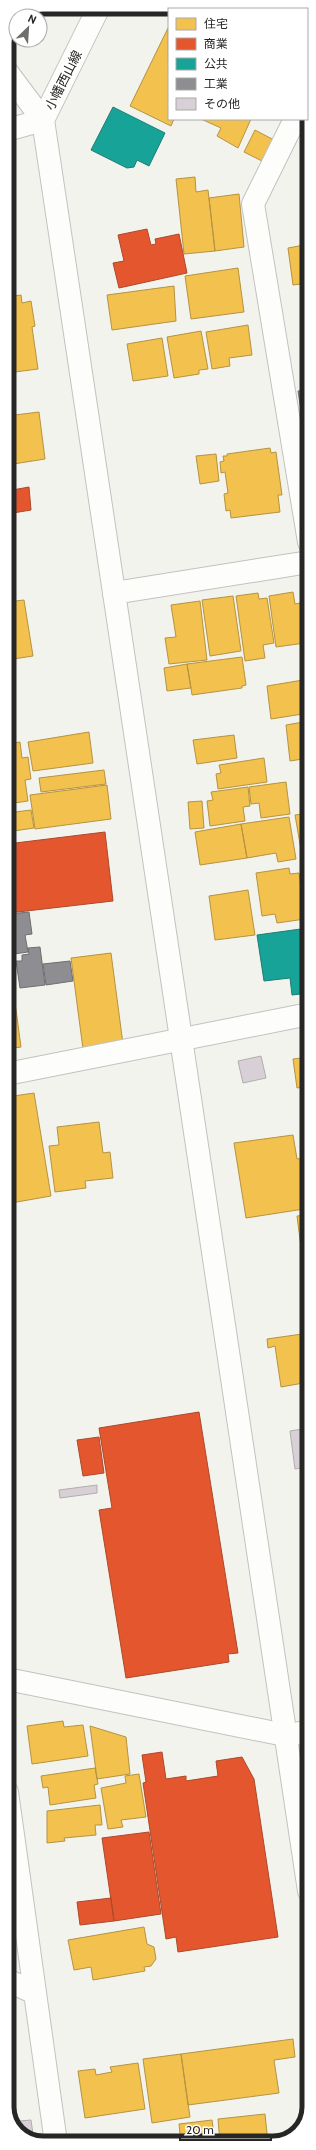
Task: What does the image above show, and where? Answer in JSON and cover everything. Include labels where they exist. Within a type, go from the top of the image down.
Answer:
[{"type":"street","name":"小幡西山線","points":[[14,128],[42,120],[95,14]]},
{"type":"street","points":[[14,82],[42,120],[302,1844]]},
{"type":"street","points":[[295,120],[253,204],[302,501]]},
{"type":"street","points":[[114,593],[302,563]]},
{"type":"street","points":[[14,1073],[302,1015]]},
{"type":"street","points":[[14,1681],[286,1735],[302,1733]]},
{"type":"street","points":[[14,1842],[55,2136]]},
{"type":"street","points":[[14,1983],[35,1993]]},
{"type":"building: 住宅","points":[[168,28],[168,120],[174,120],[171,126],[130,106]]},
{"type":"building: 住宅","points":[[203,120],[251,120],[238,148],[217,136],[221,128]]},
{"type":"building: 住宅","points":[[255,130],[274,140],[264,162],[244,152]]},
{"type":"building: 住宅","points":[[195,177],[196,192],[208,190],[215,251],[184,254],[176,179]]},
{"type":"building: 住宅","points":[[239,194],[244,247],[215,251],[209,198]]},
{"type":"building: 住宅","points":[[302,245],[302,284],[293,285],[288,248]]},
{"type":"building: 住宅","points":[[238,268],[244,312],[191,319],[185,276]]},
{"type":"building: 住宅","points":[[174,286],[176,321],[112,330],[107,295]]},
{"type":"building: 住宅","points":[[21,295],[22,303],[31,301],[35,326],[32,327],[38,369],[14,372],[14,296]]},
{"type":"building: 住宅","points":[[248,325],[252,355],[229,358],[230,366],[212,369],[206,332]]},
{"type":"building: 住宅","points":[[201,331],[208,369],[199,370],[199,374],[174,378],[167,337]]},
{"type":"building: 住宅","points":[[162,338],[168,376],[133,381],[127,344]]},
{"type":"building: 住宅","points":[[39,412],[45,459],[14,464],[14,415]]},
{"type":"building: 住宅","points":[[270,448],[271,453],[276,452],[282,495],[278,495],[280,512],[231,518],[230,510],[226,511],[224,494],[228,493],[225,472],[221,473],[220,462],[224,461],[223,456],[227,456],[227,454]]},
{"type":"building: 住宅","points":[[216,454],[219,481],[200,484],[196,456]]},
{"type":"building: 住宅","points":[[293,592],[295,604],[300,603],[302,619],[302,643],[276,647],[269,596]]},
{"type":"building: 住宅","points":[[258,593],[259,599],[267,598],[274,643],[263,645],[265,658],[245,661],[236,596]]},
{"type":"building: 住宅","points":[[233,596],[241,651],[210,656],[202,600]]},
{"type":"building: 住宅","points":[[24,600],[33,656],[14,659],[14,601]]},
{"type":"building: 住宅","points":[[200,601],[207,660],[169,664],[165,638],[176,637],[171,605]]},
{"type":"building: 住宅","points":[[242,657],[246,685],[242,686],[242,688],[192,695],[187,664]]},
{"type":"building: 住宅","points":[[187,664],[191,688],[167,691],[164,668]]},
{"type":"building: 住宅","points":[[302,680],[302,714],[271,719],[267,686]]},
{"type":"building: 住宅","points":[[302,722],[302,759],[290,761],[286,725]]},
{"type":"building: 住宅","points":[[89,732],[93,763],[33,771],[28,742]]},
{"type":"building: 住宅","points":[[234,735],[237,758],[197,764],[193,740]]},
{"type":"building: 住宅","points":[[20,742],[22,758],[28,757],[31,779],[25,780],[28,801],[14,803],[14,743]]},
{"type":"building: 住宅","points":[[264,758],[267,782],[218,789],[216,774],[221,773],[219,765]]},
{"type":"building: 住宅","points":[[104,770],[106,784],[41,792],[39,778]]},
{"type":"building: 住宅","points":[[286,782],[290,814],[261,818],[259,803],[251,804],[249,787]]},
{"type":"building: 住宅","points":[[107,785],[111,819],[35,829],[30,795]]},
{"type":"building: 住宅","points":[[248,787],[250,806],[243,807],[245,821],[210,826],[207,801],[213,800],[211,792]]},
{"type":"building: 住宅","points":[[202,801],[204,828],[190,829],[188,802]]},
{"type":"building: 住宅","points":[[31,810],[34,828],[14,831],[14,812]]},
{"type":"building: 住宅","points":[[302,814],[302,850],[301,850],[295,815]]},
{"type":"building: 住宅","points":[[289,817],[296,859],[278,862],[276,853],[247,858],[241,824]]},
{"type":"building: 住宅","points":[[241,824],[247,858],[200,865],[195,832]]},
{"type":"building: 住宅","points":[[289,868],[290,874],[299,873],[302,896],[302,919],[277,923],[275,914],[262,916],[256,873]]},
{"type":"building: 住宅","points":[[248,890],[255,935],[215,940],[209,896]]},
{"type":"building: 住宅","points":[[111,953],[123,1044],[83,1049],[71,958]]},
{"type":"building: 住宅","points":[[14,995],[21,1047],[14,1048]]},
{"type":"building: 住宅","points":[[302,1058],[302,1087],[297,1088],[293,1059]]},
{"type":"building: 住宅","points":[[34,1093],[51,1196],[14,1202],[14,1096]]},
{"type":"building: 住宅","points":[[99,1122],[103,1153],[110,1152],[113,1178],[85,1181],[86,1188],[55,1192],[49,1146],[59,1145],[57,1127]]},
{"type":"building: 住宅","points":[[293,1135],[297,1159],[302,1158],[302,1209],[246,1218],[234,1143]]},
{"type":"building: 住宅","points":[[297,1216],[302,1216],[301,1247]]},
{"type":"building: 住宅","points":[[302,1334],[302,1383],[281,1387],[275,1346],[268,1348],[267,1339]]},
{"type":"building: 住宅","points":[[63,1721],[64,1727],[83,1725],[88,1756],[32,1764],[27,1726]]},
{"type":"building: 住宅","points":[[90,1726],[126,1737],[130,1774],[97,1779]]},
{"type":"building: 住宅","points":[[95,1768],[98,1784],[94,1785],[96,1798],[50,1805],[48,1787],[43,1788],[41,1776]]},
{"type":"building: 住宅","points":[[139,1774],[146,1817],[121,1820],[123,1827],[108,1829],[101,1788],[126,1783],[125,1776]]},
{"type":"building: 住宅","points":[[100,1805],[102,1825],[95,1825],[96,1835],[64,1838],[65,1841],[47,1843],[47,1811]]},
{"type":"building: 住宅","points":[[144,1927],[147,1944],[154,1947],[156,1959],[151,1966],[144,1967],[145,1971],[93,1980],[91,1967],[74,1970],[68,1940]]},
{"type":"building: 住宅","points":[[293,2039],[295,2057],[274,2060],[279,2093],[188,2105],[181,2054]]},
{"type":"building: 住宅","points":[[181,2054],[190,2117],[152,2123],[143,2059]]},
{"type":"building: 住宅","points":[[138,2063],[145,2109],[85,2118],[78,2071],[95,2069],[96,2075],[112,2072],[110,2067]]},
{"type":"building: 住宅","points":[[265,2114],[267,2136],[219,2136],[218,2119]]},
{"type":"building: 住宅","points":[[212,2120],[214,2136],[180,2136],[179,2124]]},
{"type":"building: 商業","points":[[147,229],[151,245],[156,244],[155,239],[179,234],[187,273],[119,288],[113,263],[124,261],[118,235]]},
{"type":"building: 商業","points":[[29,487],[31,510],[14,513],[14,490]]},
{"type":"building: 商業","points":[[105,832],[113,901],[14,912],[14,843]]},
{"type":"building: 商業","points":[[199,1412],[238,1653],[228,1654],[229,1662],[126,1678],[99,1510],[112,1508],[99,1428]]},
{"type":"building: 商業","points":[[99,1437],[104,1473],[83,1476],[77,1440]]},
{"type":"building: 商業","points":[[162,1752],[166,1779],[186,1776],[186,1781],[218,1776],[216,1761],[242,1757],[254,1779],[278,1937],[178,1952],[176,1937],[166,1939],[143,1783],[146,1782],[142,1755]]},
{"type":"building: 商業","points":[[149,1832],[161,1914],[114,1921],[102,1838]]},
{"type":"building: 商業","points":[[111,1898],[114,1921],[80,1925],[77,1902]]},
{"type":"building: 公共","points":[[113,107],[165,133],[149,166],[137,160],[134,167],[127,168],[91,150]]},
{"type":"building: 公共","points":[[302,929],[302,994],[292,995],[290,978],[264,981],[257,935]]},
{"type":"building: 工業","points":[[298,391],[302,391],[302,417]]},
{"type":"building: 工業","points":[[29,912],[32,934],[25,935],[28,952],[14,954],[14,914]]},
{"type":"building: 工業","points":[[40,947],[45,985],[20,988],[16,961],[22,961],[22,955],[29,954],[28,948]]},
{"type":"building: 工業","points":[[70,961],[73,981],[46,985],[43,964]]},
{"type":"building: その他","points":[[261,1056],[266,1078],[243,1083],[238,1061]]},
{"type":"building: その他","points":[[302,1429],[302,1468],[295,1469],[290,1431]]},
{"type":"building: その他","points":[[97,1485],[97,1493],[60,1498],[59,1490]]},
{"type":"building: その他","points":[[31,2120],[33,2134],[22,2128],[20,2121]]}]
